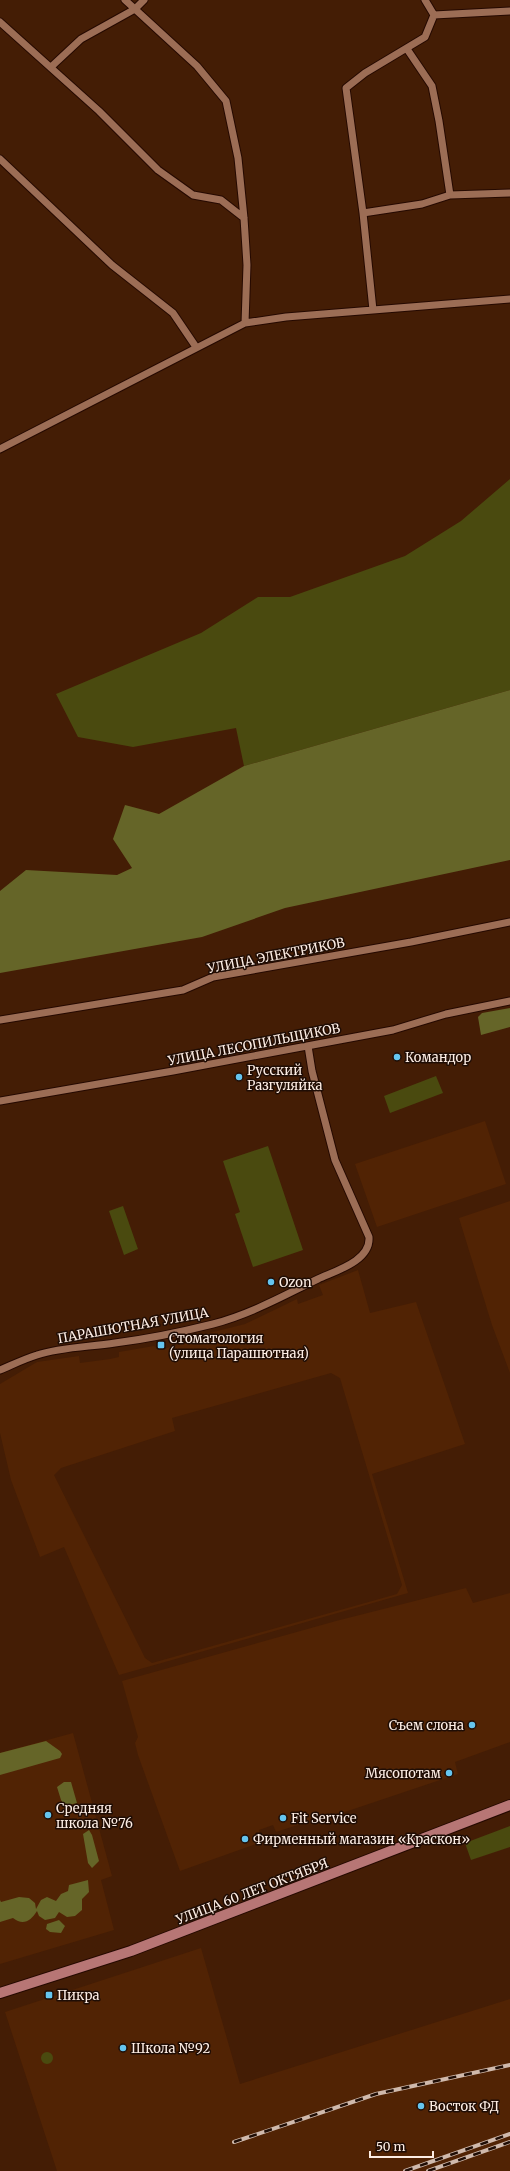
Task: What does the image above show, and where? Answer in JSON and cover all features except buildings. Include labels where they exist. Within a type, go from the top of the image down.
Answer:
[{"type":"main road","name":"УЛИЦА 60 ЛЕТ ОКТЯБРЯ","points":[[0,1993],[138,1948],[510,1805]]},
{"type":"street","points":[[125,0],[197,66],[226,101],[238,158],[244,218],[247,265],[245,323]]},
{"type":"street","points":[[51,67],[81,39],[135,9],[144,0]]},
{"type":"street","points":[[425,0],[434,15]]},
{"type":"street","points":[[434,15],[510,11]]},
{"type":"street","points":[[373,310],[363,213],[346,88],[365,73],[425,37],[434,15]]},
{"type":"street","points":[[0,22],[51,67],[158,170],[193,195],[221,200],[244,218]]},
{"type":"street","points":[[407,49],[432,86],[439,121],[450,195]]},
{"type":"street","points":[[0,159],[112,265],[173,314],[196,347]]},
{"type":"street","points":[[363,213],[422,204],[450,195],[510,193]]},
{"type":"street","points":[[0,449],[245,323],[286,316],[510,299]]},
{"type":"street","name":"УЛИЦА ЭЛЕКТРИКОВ","points":[[0,1020],[183,990],[213,976],[411,942],[510,922]]},
{"type":"street","name":"УЛИЦА ЛЕСОПИЛЬЩИКОВ","points":[[0,1101],[393,1030],[446,1014],[510,1001]]},
{"type":"street","name":"ПАРАШЮТНАЯ УЛИЦА","points":[[0,1370],[36,1355],[129,1341],[239,1317],[345,1267],[360,1257],[369,1240],[365,1227],[335,1160],[311,1067],[308,1046]]},
{"type":"shaded area","points":[[510,479],[510,690],[244,766],[236,728],[133,747],[78,737],[56,694],[201,633],[258,597],[290,597],[405,556],[461,521]]},
{"type":"shaded area","points":[[510,690],[510,860],[285,908],[202,937],[0,973],[0,891],[26,870],[117,875],[132,868],[113,839],[125,805],[159,814],[244,766]]},
{"type":"shaded area","points":[[510,1008],[510,1027],[481,1035],[478,1017],[482,1013]]},
{"type":"shaded area","points":[[436,1076],[443,1093],[390,1113],[384,1096]]},
{"type":"shaded area","points":[[485,1121],[506,1184],[377,1227],[355,1164]]},
{"type":"shaded area","points":[[268,1146],[303,1250],[253,1267],[235,1214],[240,1212],[223,1161]]},
{"type":"shaded area","points":[[510,1201],[510,1373],[492,1325],[459,1218]]},
{"type":"shaded area","points":[[123,1206],[138,1249],[124,1255],[109,1211]]},
{"type":"shaded area","points":[[358,1270],[370,1313],[416,1302],[465,1444],[372,1474],[408,1593],[119,1675],[64,1547],[40,1557],[11,1480],[0,1433],[0,1384],[37,1362],[79,1356],[80,1363],[119,1357],[119,1352],[154,1346],[159,1350],[186,1343],[185,1339],[245,1324],[297,1299],[298,1304],[323,1295],[319,1285]],"holes":[[[331,1373],[340,1378],[402,1585],[397,1594],[152,1663],[145,1658],[54,1475],[61,1468],[175,1431],[172,1418]]]},
{"type":"shaded area","points":[[466,1588],[473,1603],[510,1593],[510,1742],[455,1762],[458,1774],[327,1818],[322,1817],[276,1832],[273,1825],[259,1830],[262,1842],[180,1871],[138,1755],[135,1743],[138,1737],[122,1681],[336,1621]]},
{"type":"shaded area","name":"Средняя школа №76","points":[[73,1733],[112,1876],[101,1880],[114,1930],[0,1964],[0,1753]]},
{"type":"shaded area","points":[[46,1741],[60,1751],[62,1754],[60,1758],[0,1775],[0,1753]]},
{"type":"shaded area","points":[[64,1782],[71,1782],[77,1803],[65,1806],[61,1800],[57,1787]]},
{"type":"shaded area","points":[[510,1826],[510,1847],[471,1860],[465,1843]]},
{"type":"shaded area","points":[[89,1830],[92,1835],[99,1861],[92,1868],[88,1863],[83,1834]]},
{"type":"shaded area","points":[[88,1880],[89,1892],[82,1899],[82,1910],[75,1916],[67,1917],[59,1912],[55,1918],[45,1920],[39,1916],[37,1911],[29,1920],[23,1922],[13,1918],[0,1922],[0,1900],[1,1902],[19,1897],[29,1898],[35,1903],[36,1909],[41,1900],[47,1897],[56,1901],[61,1894],[68,1891],[69,1885]]},
{"type":"shaded area","points":[[59,1920],[65,1926],[61,1933],[50,1932],[46,1929],[47,1924]]},
{"type":"shaded area","points":[[201,1948],[240,2084],[510,1999],[510,2171],[57,2171],[5,2012]]},
{"type":"shaded area","points":[[45,2052],[49,2052],[53,2058],[49,2064],[45,2064],[41,2060],[41,2056]]},
{"type":"railway","points":[[234,2142],[376,2094],[510,2065]]},
{"type":"railway","points":[[405,2171],[510,2134]]},
{"type":"railway","points":[[428,2171],[510,2142]]},
{"type":"place","name":"Командор","points":[[397,1057]]},
{"type":"place","name":"Русский Разгуляйка","points":[[239,1077]]},
{"type":"place","name":"Ozon","points":[[271,1282]]},
{"type":"place","name":"Стоматология (улица Парашютная)","points":[[161,1345]]},
{"type":"place","name":"Съем слона","points":[[472,1725]]},
{"type":"place","name":"Мясопотам","points":[[449,1773]]},
{"type":"place","name":"Средняя школа №76","points":[[48,1815]]},
{"type":"place","name":"Fit Service","points":[[283,1818]]},
{"type":"place","name":"Фирменный магазин «Краскон»","points":[[245,1839]]},
{"type":"place","name":"Пикра","points":[[49,1995]]},
{"type":"place","name":"Школа №92","points":[[123,2048]]},
{"type":"place","name":"Восток ФД","points":[[421,2106]]}]
